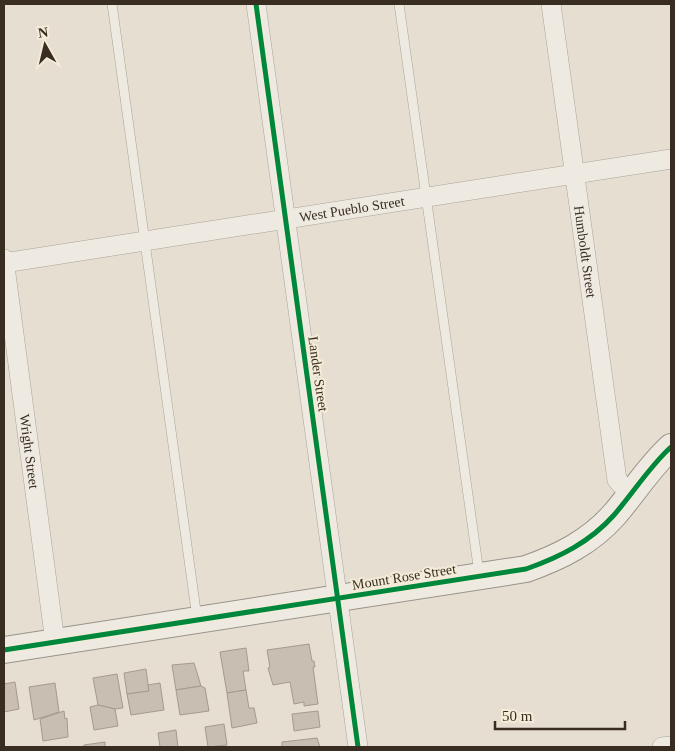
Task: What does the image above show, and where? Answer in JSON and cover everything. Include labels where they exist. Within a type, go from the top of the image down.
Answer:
[{"type":"street","name":"Lander Street","points":[[256,4],[358,747]]},
{"type":"street","name":"Humboldt Street","points":[[551,4],[617,480],[630,494]]},
{"type":"street","name":"West Pueblo Street","points":[[4,263],[671,159]]},
{"type":"street","name":"Wright Street","points":[[4,259],[56,642]]},
{"type":"street","name":"Mount Rose Street","points":[[4,650],[526,569],[570,551],[600,529],[658,459],[671,447]]},
{"type":"street","points":[[662,747],[671,746]]},
{"type":"lane","points":[[112,4],[197,620]]},
{"type":"lane","points":[[399,4],[479,577]]},
{"type":"building","points":[[309,644],[315,667],[313,667],[318,704],[304,706],[304,702],[294,704],[290,682],[273,685],[268,668],[270,667],[267,650]]},
{"type":"building","points":[[246,648],[249,671],[243,671],[246,690],[227,693],[220,652]]},
{"type":"building","points":[[194,663],[201,686],[176,690],[172,665]]},
{"type":"building","points":[[146,669],[149,691],[127,694],[124,673]]},
{"type":"building","points":[[117,674],[123,708],[115,709],[98,705],[93,678]]},
{"type":"building","points":[[15,682],[19,709],[4,712],[4,684]]},
{"type":"building","points":[[55,683],[59,712],[34,720],[29,687]]},
{"type":"building","points":[[160,683],[164,710],[131,715],[127,694],[149,691],[148,685]]},
{"type":"building","points":[[201,686],[205,688],[209,711],[180,715],[176,690]]},
{"type":"building","points":[[246,690],[249,708],[254,708],[257,723],[232,728],[227,693]]},
{"type":"building","points":[[98,705],[115,709],[118,726],[94,730],[90,707]]},
{"type":"building","points":[[64,711],[65,719],[67,718],[68,737],[43,741],[40,719]]},
{"type":"building","points":[[318,711],[320,727],[294,731],[292,714]]},
{"type":"building","points":[[224,724],[227,745],[208,747],[205,727]]},
{"type":"building","points":[[176,730],[178,747],[160,747],[158,733]]},
{"type":"building","points":[[317,738],[320,747],[282,747],[282,742]]},
{"type":"building","points":[[105,742],[105,747],[84,747],[84,745]]},
{"type":"cycle path","points":[[256,4],[358,747]]},
{"type":"cycle path","points":[[4,650],[526,569],[574,548],[605,525],[671,447]]}]
